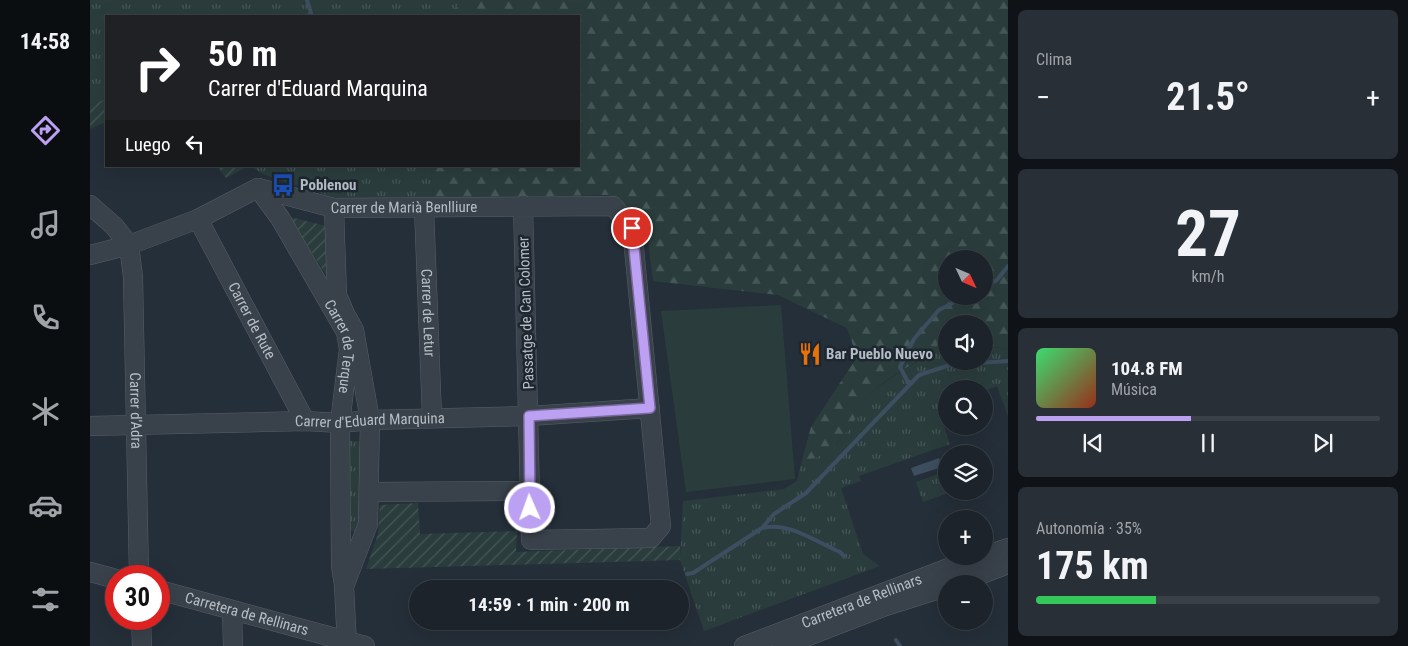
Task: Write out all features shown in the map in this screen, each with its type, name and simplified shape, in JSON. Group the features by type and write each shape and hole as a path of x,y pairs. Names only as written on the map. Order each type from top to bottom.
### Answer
{"street":[{"name":"Carrer de Marià Benlliure","path":"258,188 334,208 523,205 613,206 632,228 650,408"},
{"name":"Carrer de Terque","path":"258,188 280,218 346,332 348,349 340,423 341,566 353,644"},
{"path":"90,255 129,245 198,219 258,188"},
{"path":"90,205 114,226 129,245"},
{"name":"Passatge de Can Colomer","path":"523,205 531,540 651,538 660,526 650,408"},
{"name":"Carrer de Terque","path":"334,208 337,295 356,336 370,420 368,524 344,585"},
{"name":"Carrer de Letur","path":"424,208 432,417"},
{"name":"Carrer de Rute","path":"198,219 305,422"},
{"name":"Carrer d'Adra","path":"129,245 133,277 139,565"},
{"name":"Carrer d'Eduard Marquina","path":"90,426 340,423 432,417 529,416 650,408"},
{"path":"369,492 529,491"},
{"path":"342,528 352,538 364,534"},
{"name":"Carretera de Rellinars","path":"744,646 956,565 1008,548"},
{"path":"979,575 1008,564"},
{"path":"90,572 105,575"},
{"name":"Carretera de Rellinars","path":"782,646 886,606 938,590"},
{"name":"Carretera de Rellinars","path":"170,593 353,644"},
{"path":"232,611 233,646"},
{"path":"141,630 142,646"}],"green space":[{"path":"90,0 463,0 448,15 105,15 105,99 90,105"},
{"path":"463,0 1008,0 1008,350 993,346 993,315 938,315 938,351 907,367 871,393 843,436 829,451 820,456 802,460 811,427 857,357 847,328 778,295 653,281 645,217 609,195 433,198 430,167 580,167 580,15 448,15"},
{"path":"105,99 105,122 90,129 90,105"},
{"path":"218,167 247,167 226,178"},
{"path":"252,167 430,167 433,198 342,200 262,174"},
{"path":"290,217 330,227 331,283"},
{"path":"781,305 795,479 686,492 661,311"},
{"path":"993,346 1008,350 1008,416 997,386 993,388 993,380 938,380 938,435 947,435 950,444 938,445 938,448 859,476 861,481 841,488 863,554 880,566 704,631 689,587 689,580 687,580 680,560 683,501 784,489 797,481 802,460 820,456 836,444 849,428 869,395 916,362 938,351 938,370 993,370"},
{"path":"344,441 364,441 358,532 351,531 347,527"},
{"path":"938,474 938,497 923,502 916,482"},
{"path":"418,503 420,534 517,531 516,552 680,546 680,560 366,569 378,534 380,505"}],"water":[{"path":"938,458 938,468 914,476 911,468"}],"waterway":[{"path":"307,0 311,13 309,15"},
{"path":"993,282 1008,266"},
{"path":"909,384 900,367 914,339 939,310 949,305"},
{"path":"687,574 693,573 762,528 774,514 806,493 919,375 950,365 1008,361"},
{"path":"762,528 782,527 792,530 840,552 844,556"},
{"path":"896,640 900,646"}],"place":[{"name":"Poblenou","path":"283,185"},
{"name":"Bar Pueblo Nuevo","path":"810,354"}],"route":[{"path":"530,508 529,416 650,408 632,228"}]}
